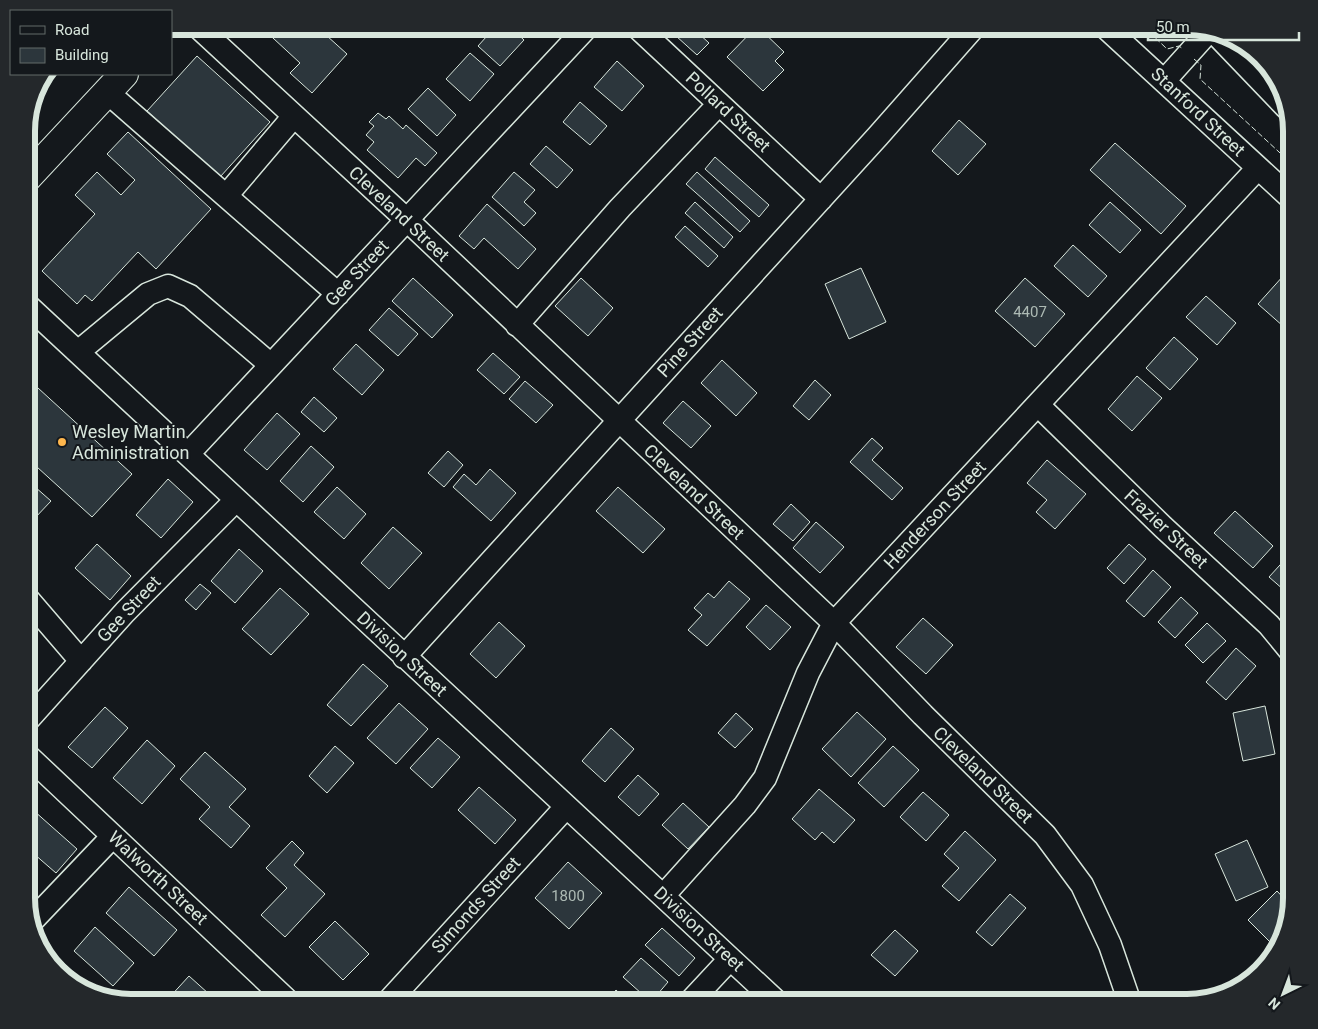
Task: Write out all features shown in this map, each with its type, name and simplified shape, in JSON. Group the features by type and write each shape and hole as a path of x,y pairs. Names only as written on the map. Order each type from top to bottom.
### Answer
{"main road":[{"path":"35,169 115,83"}],"street":[{"name":"Cleveland Street","path":"207,35 407,220 834,623 922,716 1044,835 1082,885 1110,945 1127,994"},
{"name":"Gee Street","path":"188,454 580,35"},
{"name":"Pollard Street","path":"646,35 821,199"},
{"name":"Pine Street","path":"404,657 821,199 967,35"},
{"name":"Stanford Street","path":"1114,35 1283,190"},
{"path":"1164,81 1203,37"},
{"path":"1223,42 1277,98"},
{"path":"115,83 226,196 338,294"},
{"path":"517,325 620,208 720,104"},
{"path":"226,196 294,116"},
{"name":"Henderson Street","path":"663,896 745,805 765,778 808,673 834,623 1258,168"},
{"path":"78,352 148,294 168,286 190,296 271,365"},
{"name":"Division Street","path":"35,312 768,994"},
{"name":"Frazier Street","path":"1038,405 1163,527 1270,625 1283,642"},
{"name":"Gee Street","path":"35,712 125,612 236,500"},
{"path":"35,607 81,661"},
{"name":"Walworth Street","path":"35,762 280,994"},
{"name":"Simonds Street","path":"395,994 566,807"},
{"path":"37,916 113,836"},
{"path":"698,994 730,959"}],"building":[{"path":"270,35 326,35 347,54 312,93 290,73 300,63"},
{"path":"488,35 519,35 524,40 500,66 478,46"},
{"path":"675,35 700,35 709,43 697,55"},
{"path":"748,35 766,35 784,52 775,61 784,70 763,91 727,57"},
{"path":"470,53 494,74 470,101 446,79"},
{"path":"197,56 270,122 220,177 147,111"},
{"path":"617,61 644,86 622,111 594,87"},
{"path":"428,88 456,115 437,136 408,109"},
{"path":"580,102 607,126 590,145 563,122"},
{"path":"378,113 386,119 389,116 403,129 406,125 437,153 425,166 416,158 398,178 367,150 374,142 366,135 374,126 369,122"},
{"path":"959,120 986,144 958,175 932,151"},
{"path":"128,132 211,209 156,269 138,252 92,301 85,295 77,304 42,271 95,214 75,195 97,172 121,195 135,180 107,154"},
{"path":"1115,143 1186,206 1161,234 1090,170"},
{"path":"546,146 573,170 557,188 530,164"},
{"path":"715,157 769,205 759,217 705,169"},
{"path":"514,172 535,190 524,202 536,213 524,226 492,197"},
{"path":"697,172 750,221 740,232 686,184"},
{"path":"695,202 733,237 724,248 685,213"},
{"path":"1110,202 1141,230 1120,253 1089,225"},
{"path":"487,204 536,249 518,269 484,238 474,249 459,236"},
{"path":"685,226 718,256 708,267 675,237"},
{"path":"1073,245 1107,276 1088,297 1054,266"},
{"path":"861,268 886,322 849,339 825,284"},
{"path":"1283,276 1283,326 1258,304"},
{"path":"413,278 453,315 432,338 392,301"},
{"path":"581,278 613,308 588,336 555,306"},
{"path":"1025,278 1065,314 1035,347 995,311"},
{"path":"1206,296 1236,323 1217,345 1186,317"},
{"path":"389,308 418,334 398,356 369,330"},
{"path":"1174,337 1198,359 1170,390 1146,368"},
{"path":"356,344 384,370 362,395 333,369"},
{"path":"493,353 520,377 504,394 477,370"},
{"path":"722,360 757,393 736,416 701,383"},
{"path":"1137,376 1162,398 1132,431 1108,409"},
{"path":"815,380 831,395 809,420 793,406"},
{"path":"525,381 553,405 536,423 509,399"},
{"name":"Wesley Martin Administration","path":"35,385 132,474 92,517 35,465"},
{"path":"314,397 337,418 324,432 301,412"},
{"path":"683,401 711,426 691,448 663,423"},
{"path":"277,413 300,434 267,470 244,450"},
{"path":"872,438 883,448 872,460 903,488 892,500 850,462"},
{"path":"311,446 334,467 303,502 280,481"},
{"path":"448,451 463,465 444,487 428,473"},
{"path":"1047,460 1086,494 1055,529 1036,512 1047,500 1027,483"},
{"path":"490,469 516,493 491,521 453,487 464,474 476,485"},
{"path":"168,479 193,502 161,538 136,515"},
{"path":"35,487 51,501 35,518"},
{"path":"337,487 366,514 344,539 314,512"},
{"path":"618,487 665,529 643,553 596,511"},
{"path":"791,504 810,522 793,541 773,524"},
{"path":"1235,511 1273,546 1253,568 1214,533"},
{"path":"816,522 844,547 820,573 793,548"},
{"path":"393,527 422,553 389,589 361,563"},
{"path":"97,544 131,576 110,600 75,568"},
{"path":"1129,544 1146,559 1124,584 1107,568"},
{"path":"239,549 263,571 235,603 211,581"},
{"path":"1283,562 1283,589 1269,577"},
{"path":"1153,570 1171,587 1144,617 1126,601"},
{"path":"729,581 750,599 707,646 688,630 702,615 694,608 708,593 714,598"},
{"path":"200,584 211,593 196,610 185,600"},
{"path":"280,588 309,614 271,655 242,629"},
{"path":"1181,597 1198,613 1175,638 1158,622"},
{"path":"766,605 791,627 770,650 746,627"},
{"path":"923,618 953,645 926,674 896,647"},
{"path":"499,622 525,646 496,678 470,654"},
{"path":"1207,623 1226,641 1203,663 1185,645"},
{"path":"1236,648 1256,666 1226,700 1206,682"},
{"path":"363,664 388,686 351,726 327,705"},
{"path":"399,703 428,729 396,764 367,738"},
{"path":"1265,706 1275,754 1243,761 1233,713"},
{"path":"105,707 128,728 92,768 68,747"},
{"path":"857,712 886,739 851,777 822,749"},
{"path":"736,713 753,729 735,748 718,733"},
{"path":"611,728 634,749 605,782 582,761"},
{"path":"438,738 460,757 432,788 410,768"},
{"path":"147,740 175,766 142,804 113,778"},
{"path":"335,746 354,763 327,793 309,776"},
{"path":"893,746 919,770 884,807 858,783"},
{"path":"205,752 246,789 229,807 250,826 231,848 199,819 210,807 180,779"},
{"path":"638,775 659,794 639,816 618,797"},
{"path":"479,787 516,820 495,844 458,810"},
{"path":"819,789 855,820 834,843 822,832 815,840 792,819"},
{"path":"923,792 949,815 926,841 900,817"},
{"path":"683,803 709,827 688,849 662,825"},
{"path":"35,812 77,849 56,873 35,855"},
{"path":"965,831 996,860 959,901 942,886 959,868 944,854"},
{"path":"1247,840 1268,887 1236,901 1215,854"},
{"path":"292,841 304,853 294,865 325,894 285,937 261,915 287,888 266,868"},
{"path":"568,862 602,893 569,929 535,898"},
{"path":"129,887 177,930 154,956 106,913"},
{"path":"1277,891 1283,897 1278,929 1271,943 1248,920"},
{"path":"1010,894 1026,908 992,946 976,932"},
{"path":"335,921 369,954 343,980 309,947"},
{"path":"95,927 134,963 113,986 74,951"},
{"path":"662,928 695,958 679,976 645,945"},
{"path":"895,930 918,951 895,976 871,955"},
{"path":"641,958 668,982 658,994 642,994 623,977"},
{"path":"60,960 84,981 68,970"},
{"path":"189,976 209,994 173,994"}],"fence":[{"path":"1152,35 1167,49 1179,46 1183,49"},
{"path":"1194,59 1201,65 1200,79 1283,156"}],"place":[{"name":"Wesley Martin Administration","path":"62,442"}]}
